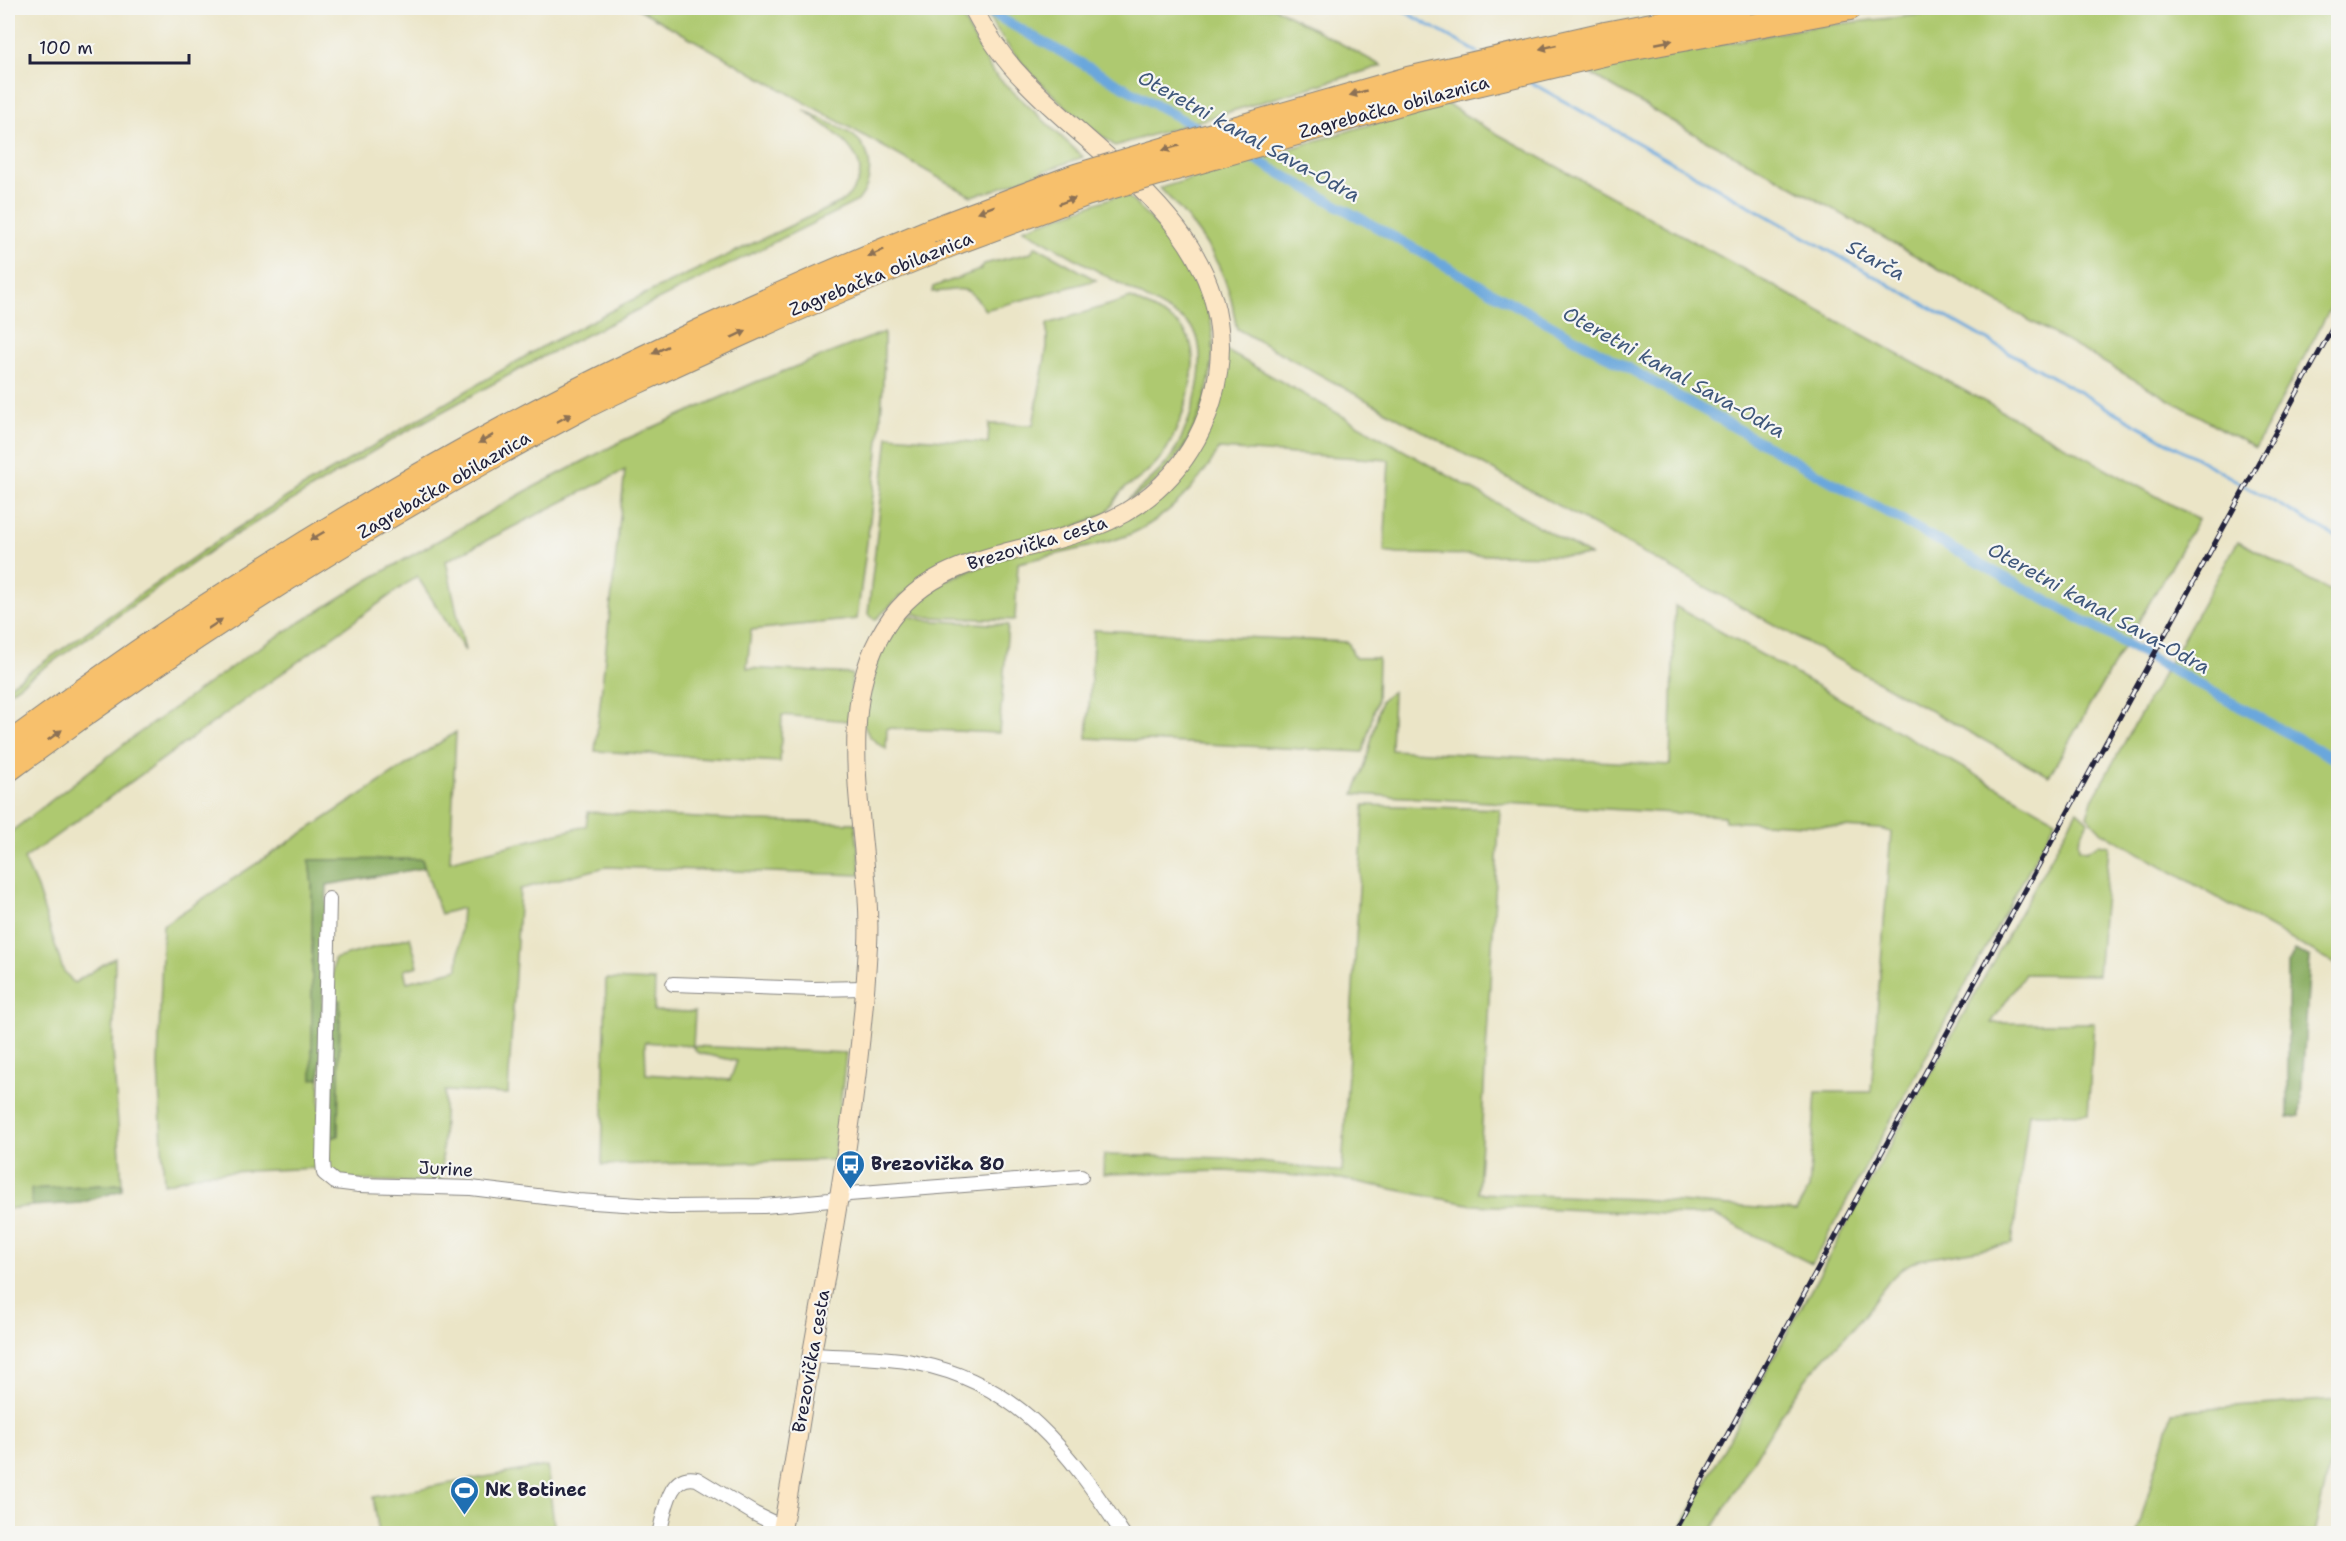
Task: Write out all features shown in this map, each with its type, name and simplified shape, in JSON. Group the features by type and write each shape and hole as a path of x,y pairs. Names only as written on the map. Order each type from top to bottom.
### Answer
{"highway":[{"name":"Zagrebačka obilaznica","path":"8,770 102,701 221,620 315,559 449,481 582,408 842,288 1086,194 1606,44 1740,8"},
{"name":"Zagrebačka obilaznica","path":"8,745 210,603 305,543 438,465 575,392 681,340 756,305 930,231 1076,176 1408,79 1606,44 1850,8"}],"main road":[{"name":"Brezovička cesta","path":"781,1530 840,1196 864,988 868,912 858,771 858,711 864,674 883,630 917,592 948,572 993,555 1089,530 1121,515 1149,497 1178,468 1198,437 1209,409 1219,369 1220,338 1215,301 1208,280 1192,248 1162,209 1024,81 998,50 973,8"}],"street":[{"name":"Jurine","path":"329,899 323,1162 324,1173 335,1182 359,1185 471,1188 578,1201 670,1207 764,1206 830,1200 840,1196"},
{"path":"674,984 814,989 864,988"},
{"path":"840,1196 1081,1176"},
{"path":"811,1355 914,1362 947,1370 978,1384 1017,1407 1047,1431 1073,1461 1123,1533"},
{"name":"Brezovička cesta","path":"659,1533 671,1492 680,1479 688,1477 697,1479 781,1530"}],"green space":[{"path":"637,8 957,8 993,73 1083,157 991,191 971,196"},
{"path":"983,8 1276,8 1382,66 1115,146 1041,83 1009,48"},
{"path":"1979,8 2338,8 2338,294 2255,448 1584,70 1811,27"},
{"path":"1444,102 1483,126 2198,519 2049,776 1237,329 1224,277 1210,249 1160,188"},
{"path":"804,110 855,137 866,152 869,160 869,177 867,186 858,201 542,357 398,436 222,543 8,693 8,687 220,539 303,487 538,349 628,302 841,202 854,188 860,175 858,162 852,150 842,139"},
{"path":"1125,193 1187,254 1205,297 1213,342 1208,387 1191,433 1179,454 1164,473 1147,488 1128,500 1164,466 1176,449 1190,418 1200,364 1196,334 1192,327 1181,318 1023,229"},
{"path":"1036,246 1096,280 985,310 968,291 958,289 932,292 933,287 980,270 984,264 1030,253"},
{"path":"1131,298 1174,321 1185,332 1191,344 1192,376 1188,394 1177,429 1163,455 1143,475 1123,490 1105,514 901,596 875,620 868,614 888,436 988,443 989,424 1033,425 1047,347 1047,324"},
{"path":"884,332 879,440 857,619 751,630 747,668 852,674 849,721 782,715 780,762 595,751 625,470 446,561 465,651 417,576 24,859 37,888 63,970 74,983 115,957 113,1050 122,1184 32,1189 32,1206 8,1209 8,834 132,738 254,651 370,579 528,490 624,440 756,382"},
{"path":"1227,351 1591,556 1384,552 1389,460 1219,449 1189,491 1163,515 1148,525 1105,543 1018,563 1015,620 925,617 907,611 945,581 1165,492"},
{"path":"2238,541 2338,595 2338,966 2102,832 2087,816 2092,800"},
{"path":"1675,606 2056,820 1812,1264 1712,1214 1687,1215 1473,1205 1342,1179 1258,1173 1224,1171 1103,1174 1104,1155 1228,1158 1342,1172 1364,805 1500,809 1478,1193 1638,1199 1796,1211 1809,1189 1816,1092 1871,1092 1891,832 1880,829 1725,821 1724,816 1354,794 1366,762 1381,701 1393,691 1391,750 1670,765"},
{"path":"904,614 924,620 1008,625 999,733 887,728 886,749 870,737 863,719 879,653"},
{"path":"1094,630 1348,642 1355,658 1378,658 1377,700 1363,752 1087,738"},
{"path":"456,732 450,861 586,826 588,812 753,821 855,823 861,875 606,867 520,889 508,1094 445,1091 441,1183 342,1180 329,1171 327,1138 338,1136 340,1001 331,1003 334,959 410,937 418,966 404,970 407,982 458,969 462,908 441,914 422,860 309,860 320,1078 319,1168 205,1173 164,1184 158,1066 163,925"},
{"path":"2077,811 2088,821 2078,842 2079,849 2086,851 2099,844 2109,846 2098,975 2025,974 1991,1023 2094,1023 2088,1114 2029,1113 2012,1244 1918,1260 1900,1270 1862,1318 1806,1379 1768,1435 1710,1533 1678,1533 1872,1178"},
{"path":"422,859 424,868 327,885 320,1078 312,1079 312,885 309,860"},
{"path":"2295,950 2310,958 2300,1116 2288,1118 2288,964"},
{"path":"606,979 655,981 654,1011 695,1012 693,1046 846,1053 834,1160 602,1165","holes":["645,1042 692,1046 698,1053 737,1061 730,1080 646,1074"]},
{"path":"340,1000 338,1136 327,1138 331,1003"},
{"path":"122,1184 122,1190 81,1203 32,1206 31,1189"},
{"path":"2338,1399 2338,1429 2314,1533 2137,1533 2172,1412"},
{"name":"NK Botinec","path":"547,1466 555,1533 379,1533 373,1497"}],"waterway":[{"name":"Starča","path":"1398,8 1477,52"},
{"name":"Oteretni kanal Sava-Odra","path":"993,14 1208,134"},
{"name":"Starča","path":"1530,82 2338,538"},
{"name":"Oteretni kanal Sava-Odra","path":"1240,151 1841,487 2338,761"}],"railway":[{"path":"1673,1534 2338,318"}],"place":[{"name":"Brezovička 80","path":"850,1190"},
{"name":"NK Botinec","path":"464,1516"}]}
